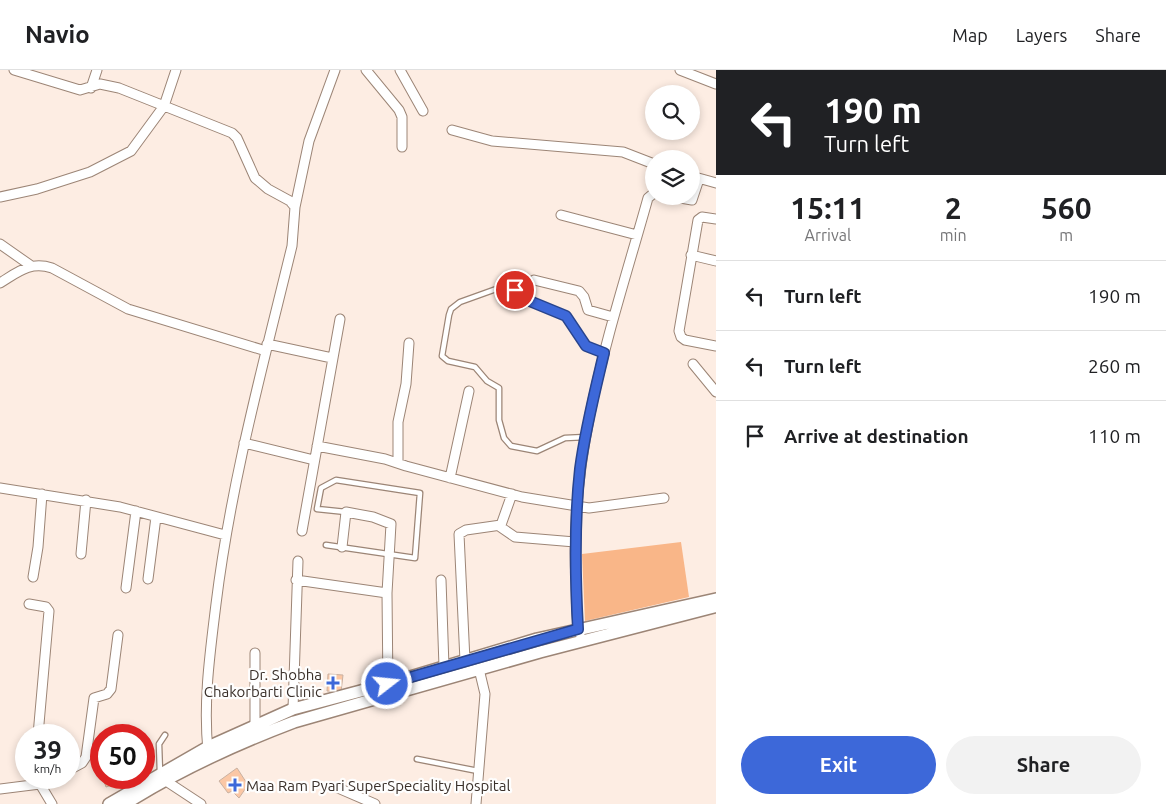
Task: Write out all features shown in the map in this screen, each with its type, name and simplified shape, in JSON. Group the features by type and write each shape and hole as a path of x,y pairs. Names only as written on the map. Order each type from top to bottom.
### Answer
{"main road":[{"path":"209,753 444,667 578,629 716,599"},
{"path":"109,804 209,753 254,726 292,709 479,669 716,606"},
{"path":"125,804 163,777"}],"street":[{"path":"14,70 34,73 80,90 100,84 107,84 232,133 237,138 255,178 260,184 290,201 295,207"},
{"path":"91,88 97,70"},
{"path":"0,197 37,189 90,172 131,151 164,106 176,70"},
{"path":"209,753 206,682 225,535 244,443 292,246 295,207 309,140 335,70"},
{"path":"366,70 402,116 402,147"},
{"path":"400,70 423,111"},
{"path":"680,70 716,84"},
{"path":"452,130 492,141 623,152 645,161"},
{"path":"700,179 716,183"},
{"path":"583,641 578,629 576,542 577,506 586,437 613,317 646,205"},
{"path":"561,216 637,235"},
{"path":"716,219 702,217 698,220 679,331 681,338 685,340 716,346"},
{"path":"0,244 30,265"},
{"path":"691,255 716,261"},
{"path":"0,283 30,265 41,264 140,313 267,347 332,358"},
{"path":"534,280 579,291 584,297 588,310 613,317"},
{"path":"302,531 340,319"},
{"path":"398,463 398,422 406,384 409,344"},
{"path":"693,364 716,392"},
{"path":"450,478 469,391"},
{"path":"244,443 314,460"},
{"path":"318,446 398,463 512,494 577,506 600,508 664,498"},
{"path":"0,488 86,500 136,511 225,535"},
{"path":"33,577 42,494"},
{"path":"499,526 512,494"},
{"path":"81,554 86,500"},
{"path":"126,588 136,511"},
{"path":"342,547 346,512 390,522 392,526 386,593 388,689"},
{"path":"148,579 156,517"},
{"path":"465,661 459,534 466,530 499,526 515,537 576,542"},
{"path":"292,709 298,561"},
{"path":"296,580 386,593"},
{"path":"441,580 441,632 444,667"},
{"path":"29,604 46,607 49,611 39,724"},
{"path":"80,764 86,757 94,698 107,694 112,689 118,636"},
{"path":"254,726 255,652"},
{"path":"476,804 485,694 479,669"},
{"path":"163,777 201,804"},
{"path":"0,789 15,786"},
{"path":"338,788 375,804"},
{"path":"40,789 52,804"}],"lane":[{"path":"586,437 565,438 537,451 516,448 507,442 499,420 499,388 487,381 476,368 448,361 442,356 449,315 451,309 460,302 499,288 510,287 532,302 566,316 586,346 604,353"},
{"path":"326,545 415,558 420,493 336,480 321,488 317,509 346,512"},
{"path":"163,777 159,744 165,734"},
{"path":"417,759 478,771"}],"shaded area":[{"path":"681,542 689,597 585,621 582,554"}],"building":[{"path":"328,674 343,675 341,692 327,691"},
{"path":"237,768 248,785 239,798 232,791 228,793 219,781"}],"place":[{"name":"Dr. Shobha Chakorbarti Clinic","path":"333,683"},
{"name":"Maa Ram Pyari SuperSpeciality Hospital","path":"235,785"}],"route":[{"path":"387,684 537,639 578,629 575,568 580,468 592,403 604,353 589,349 570,319 566,316 527,300 515,290"}]}
